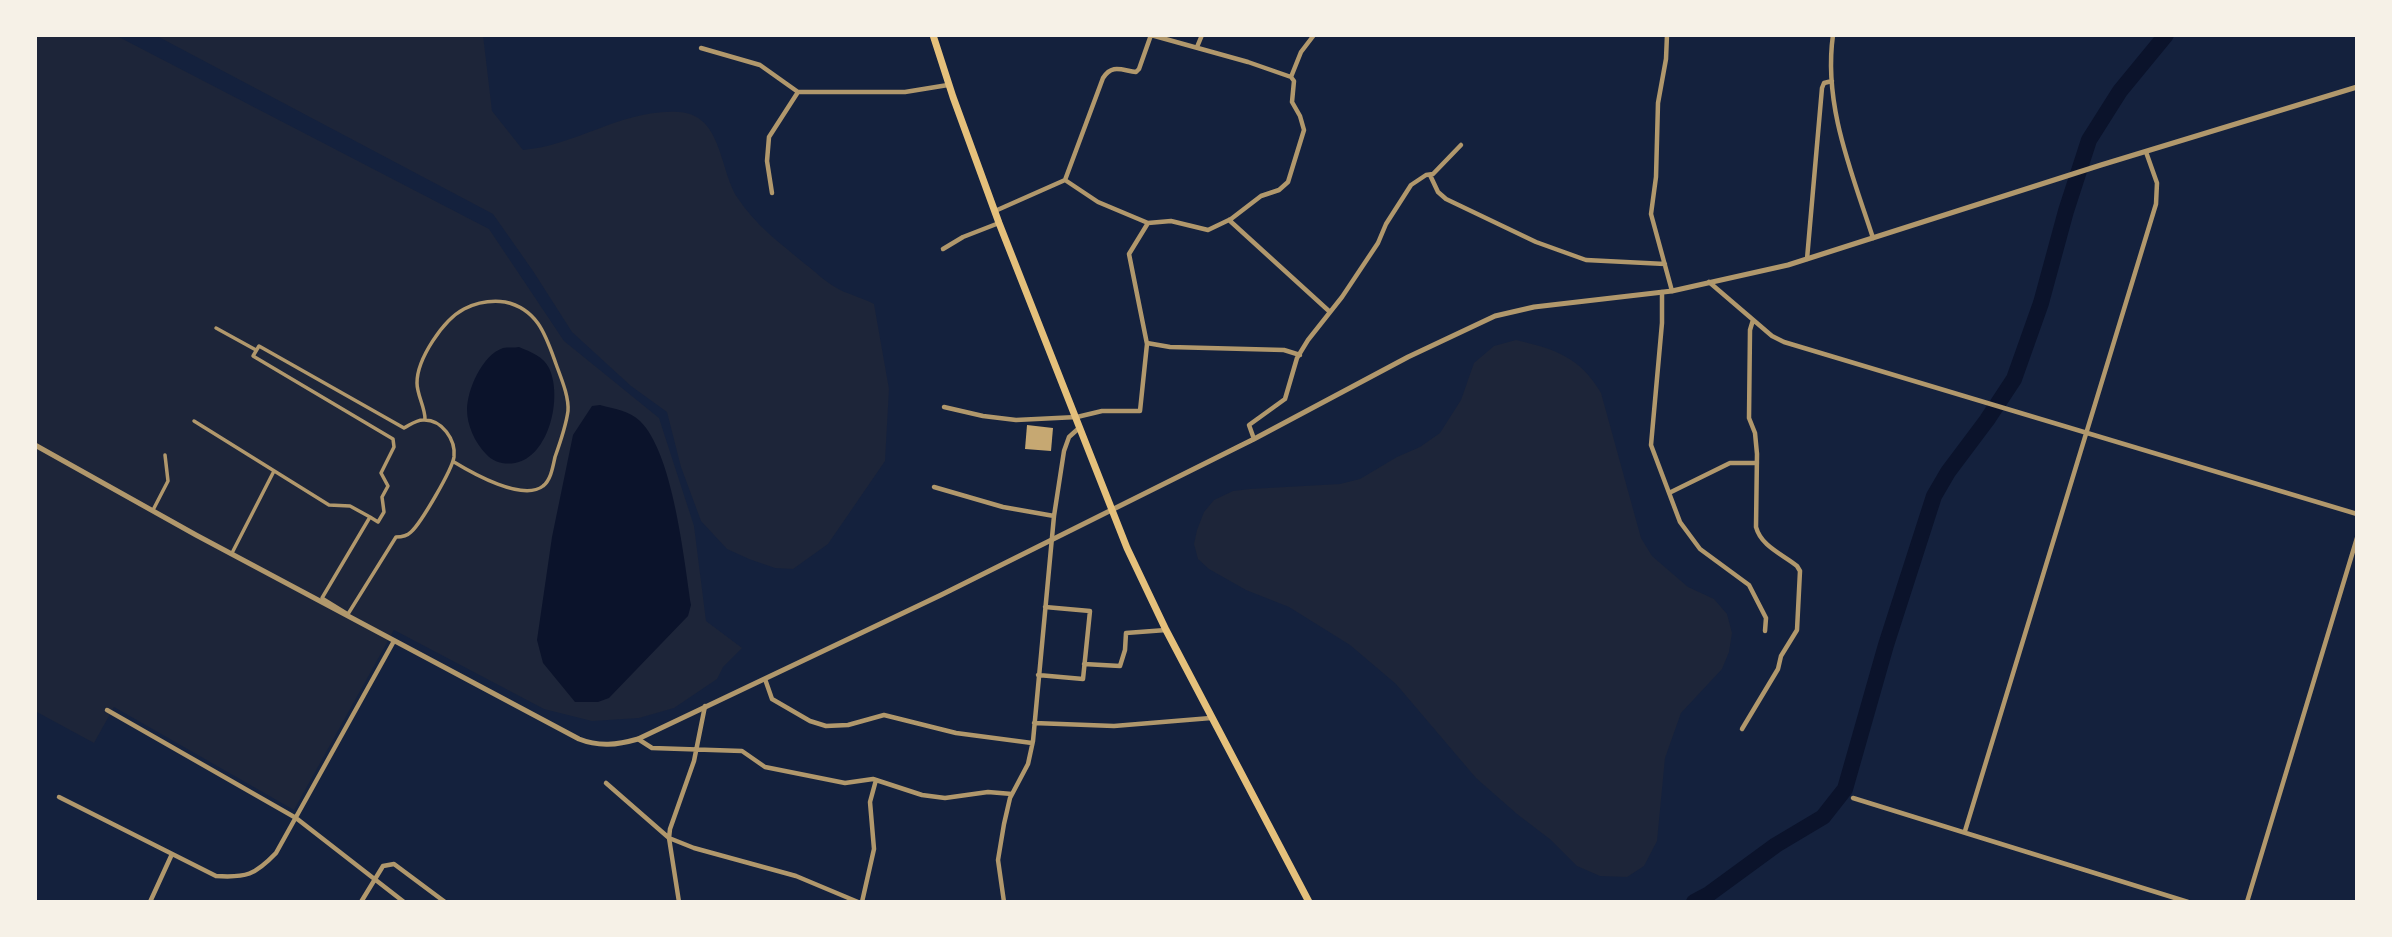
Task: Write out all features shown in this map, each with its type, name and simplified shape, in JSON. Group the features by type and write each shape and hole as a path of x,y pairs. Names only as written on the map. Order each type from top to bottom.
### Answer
{"main road":[{"path":"933,35 999,223 1077,417 1111,511 1166,631 1309,902"}],"street":[{"path":"995,211 1065,180 1103,78 1108,70 1114,68 1136,72 1151,35 1291,76 1294,81 1292,102 1304,130 1288,182 1279,190 1261,196 1229,220 1204,231 1196,226 1171,221 1148,223 1098,202 1065,180"},
{"path":"1197,47 1202,35"},
{"path":"1291,76 1301,52 1314,35"},
{"path":"1667,35 1666,59 1658,103 1656,177 1651,214 1672,291"},
{"path":"1833,35 1834,108 1842,142 1873,238"},
{"path":"701,48 760,65 798,92 905,92 949,85"},
{"path":"1807,258 1822,88 1824,83 1832,81"},
{"path":"35,445 579,739 594,745 617,744 638,739 1051,541 1254,439 1408,357 1495,316 1534,307 1672,291 1807,258 2357,87"},
{"path":"772,193 767,161 769,136 798,92"},
{"path":"1254,439 1249,425 1285,399 1308,340 1374,249 1386,224 1411,185 1433,174 1461,145"},
{"path":"1965,831 2158,196 2157,183 2146,152"},
{"path":"1430,174 1438,192 1446,199 1536,242 1586,260 1665,264"},
{"path":"1229,220 1330,312"},
{"path":"943,248 999,223"},
{"path":"944,407 1016,420 1077,417 1102,411 1140,411 1147,342 1129,254 1148,223"},
{"path":"1709,282 1772,336 1784,342 2357,514"},
{"path":"1662,292 1662,323 1651,444 1680,522 1700,549 1749,585 1766,618 1765,631"},
{"path":"425,419 417,386 422,365 429,347 456,314 483,301 516,304 531,314 544,333 567,398 568,410 550,476 544,486 535,490 520,490 502,486 453,462"},
{"path":"1742,729 1778,669 1781,656 1793,640 1799,615 1800,571 1759,537 1755,518 1755,433 1748,418 1750,330 1753,320"},
{"path":"216,328 256,350"},
{"path":"1147,342 1202,348 1284,350 1300,355"},
{"path":"194,421 329,505 351,506 370,517 378,522 384,512 382,497 388,486 381,473 394,447 393,439 253,356 256,350 259,346 404,428 415,421 425,419 440,425 449,435 454,449 453,462 425,514 411,533 396,537 348,614 322,598 370,517"},
{"path":"1004,902 998,860 1012,794 1028,764 1032,743 1054,516 1064,451 1069,437 1079,428"},
{"path":"153,510 168,481 165,455"},
{"path":"1669,493 1730,463 1757,463"},
{"path":"232,553 274,471"},
{"path":"934,487 1003,507 1054,516"},
{"path":"2247,902 2357,538"},
{"path":"1038,675 1083,678 1090,611 1045,607"},
{"path":"1084,664 1120,666 1126,633 1166,631"},
{"path":"59,797 216,876 242,876 260,870 276,853 394,641"},
{"path":"765,679 772,699 810,722 826,726 848,725 884,715 956,733 1032,743"},
{"path":"679,902 669,838 696,751 705,706"},
{"path":"107,710 296,818 404,902"},
{"path":"1034,723 1114,726 1211,718"},
{"path":"638,739 652,748 742,751 765,767 845,783 876,780 903,791 945,798 988,792 1012,794"},
{"path":"606,783 669,838 757,867 796,876 860,902 874,849 870,802 876,780"},
{"path":"1853,798 2188,902"},
{"path":"150,902 172,854"},
{"path":"361,902 383,866 394,864 445,902"}],"shaded area":[{"path":"35,35 115,35 489,229 564,341 659,418 694,526 706,621 742,648 723,667 717,679 674,708 639,718 592,721 544,709 394,630 294,810 114,707 94,743 35,711"},
{"path":"155,35 483,35 492,111 523,150 562,142 638,116 678,112 692,115 703,122 711,132 737,197 760,225 831,285 874,304 889,389 885,461 828,544 793,569 775,568 727,549 701,521 681,467 667,412 631,386 572,332 493,214"},
{"path":"1516,340 1565,356 1593,381 1601,393 1641,538 1652,556 1688,587 1714,599 1727,614 1732,633 1729,652 1722,669 1681,713 1665,758 1657,841 1644,866 1627,877 1600,876 1577,866 1551,840 1476,778 1396,684 1350,645 1289,607 1246,590 1209,569 1198,559 1194,544 1204,512 1214,500 1233,491 1340,484 1360,479 1420,447 1440,433 1461,400 1474,363 1494,346"},
{"path":"519,347 547,364 553,380 553,409 550,424 537,450 515,463 503,463 489,457 475,439 468,422 468,402 482,365 503,348"},
{"path":"600,405 626,412 640,421 661,457 675,508 691,605 688,616 609,698 598,702 575,702 543,663 537,640 552,537 573,435 592,406"}],"building":[{"path":"1027,425 1053,428 1051,451 1025,449"}],"waterway":[{"path":"1694,902 1776,845 1823,817 1845,789 1886,645 1934,496 2014,379 2041,303 2089,140 2120,91 2166,35"}]}
